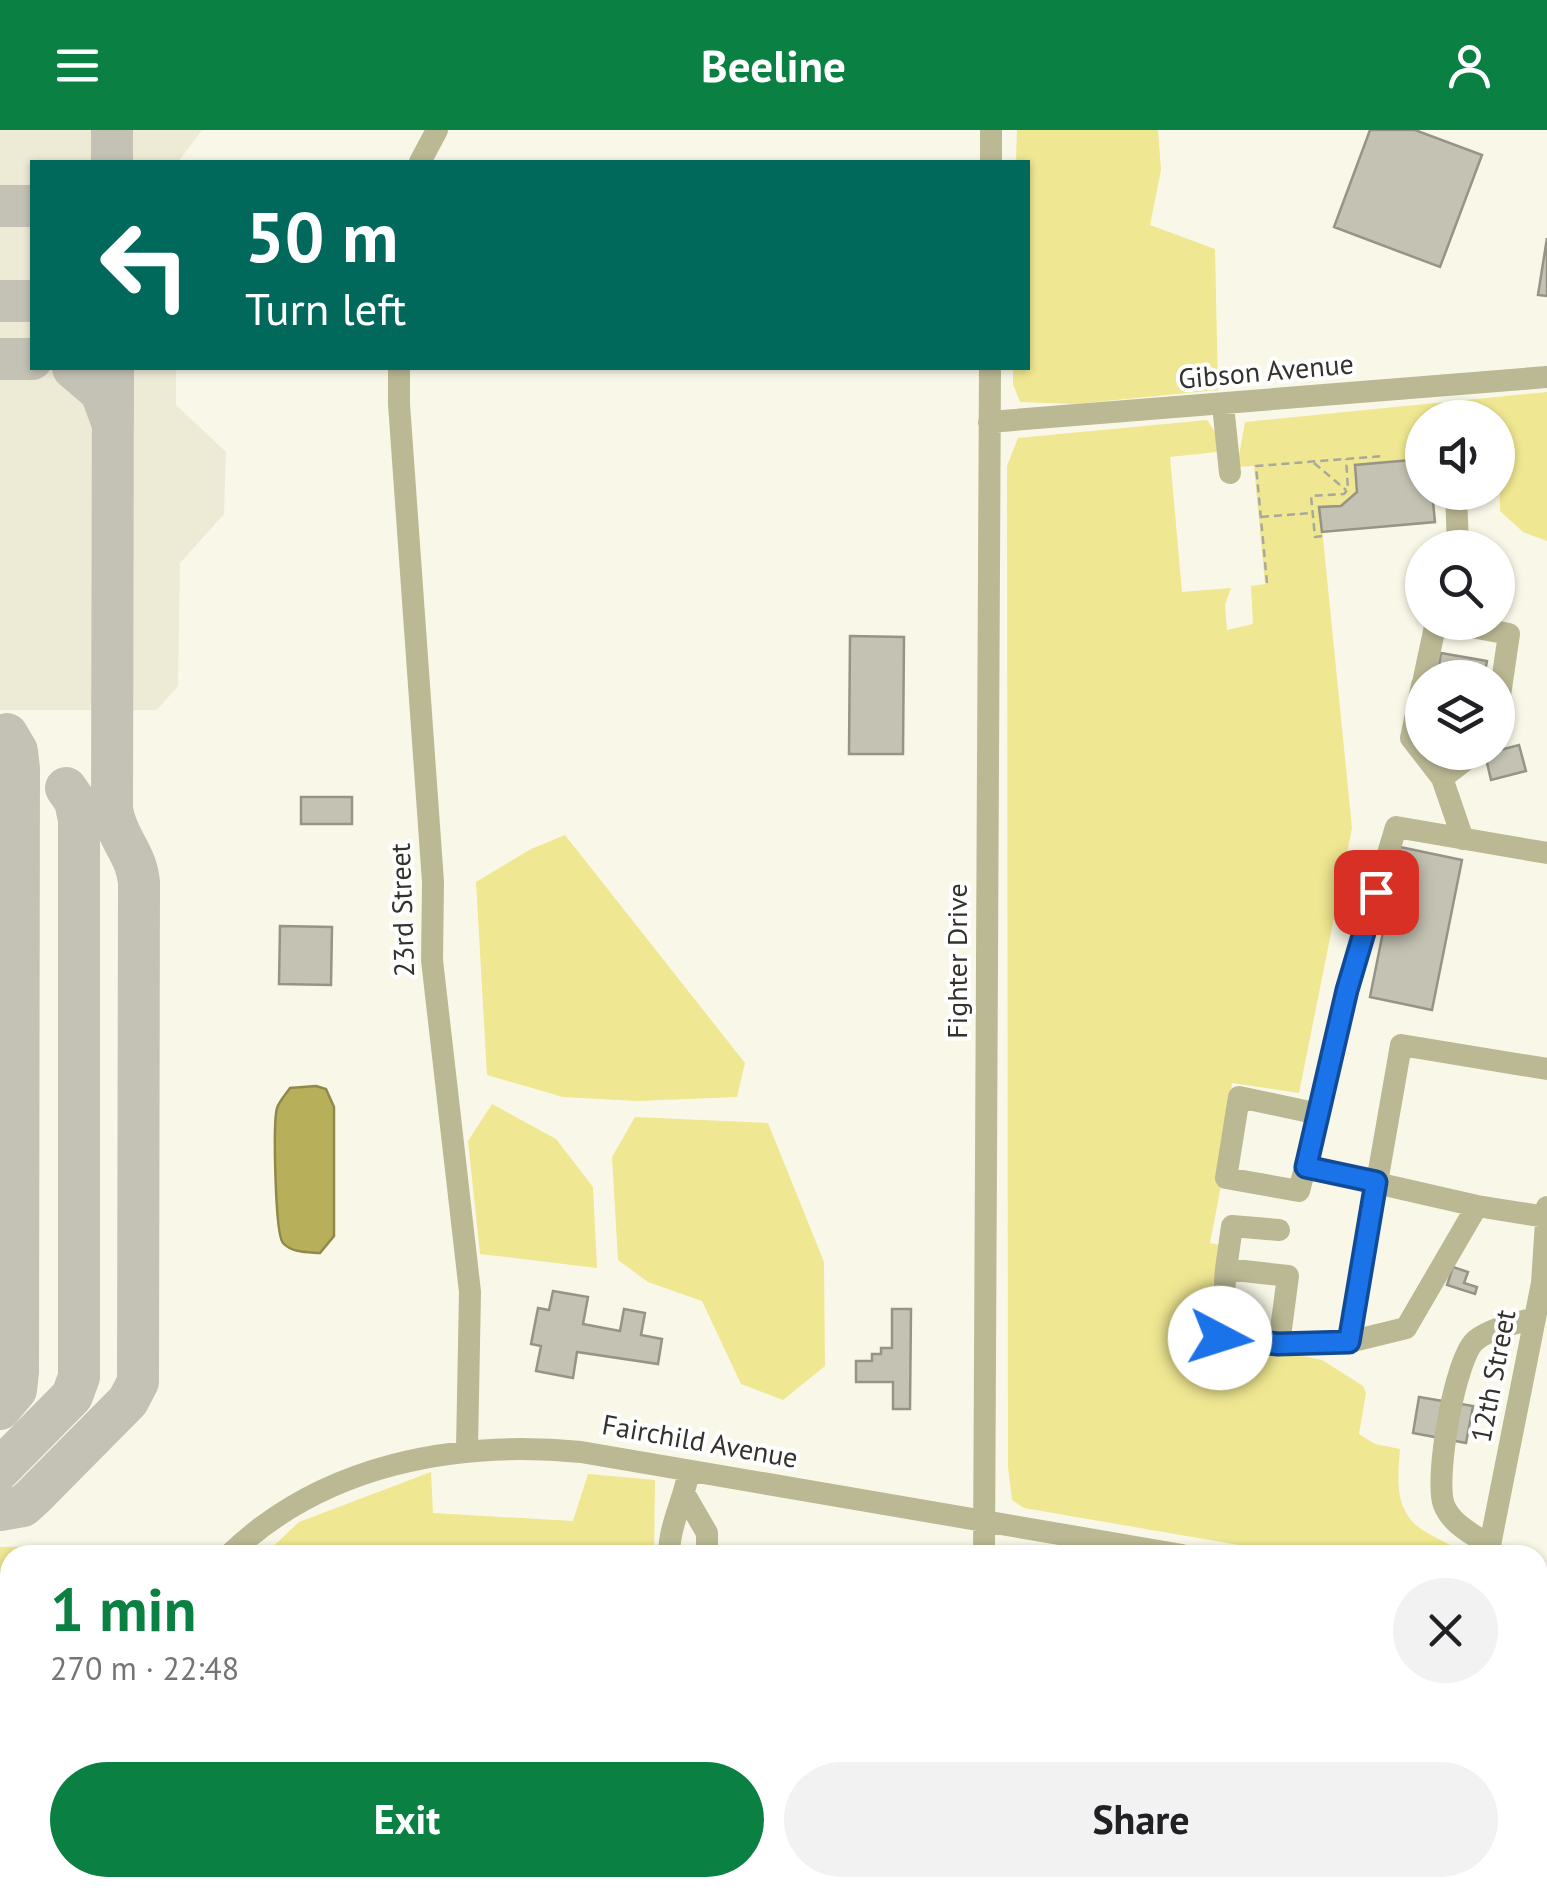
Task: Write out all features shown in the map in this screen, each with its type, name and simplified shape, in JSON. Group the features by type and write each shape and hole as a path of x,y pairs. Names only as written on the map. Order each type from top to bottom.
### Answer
{"street":[{"path":"421,160 437,130"},
{"path":"991,130 991,160"},
{"name":"23rd Street","path":"399,370 433,882 432,960 470,1292 467,1449"},
{"name":"Fighter Drive","path":"984,1545 990,370"},
{"name":"Gibson Avenue","path":"989,422 1547,378"},
{"path":"1223,404 1230,473"},
{"path":"1436,770 1463,839"},
{"path":"1442,778 1452,770"},
{"path":"1319,1114 1239,1097 1226,1178 1299,1191 1319,1114 1347,990 1396,827 1547,853"},
{"path":"1349,1342 1401,1045 1547,1069"},
{"path":"1306,1167 1477,1206 1546,1216"},
{"path":"1278,1230 1232,1226 1220,1338 1278,1344 1349,1342 1406,1328 1477,1206"},
{"name":"12th Street","path":"1490,1545 1542,1284 1547,1207"},
{"path":"1226,1269 1288,1276 1278,1344"},
{"path":"1483,1545 1452,1520 1442,1502 1440,1476 1461,1366 1473,1342 1496,1328 1535,1318"},
{"name":"Fairchild Avenue","path":"241,1545 270,1522 339,1484 383,1467 467,1449 511,1447 582,1452 984,1520 1059,1544"},
{"path":"669,1545 690,1471"},
{"path":"685,1495 707,1533 707,1545"}],"path":[{"path":"1267,582 1256,466 1384,456"},
{"path":"1346,459 1347,491"},
{"path":"1313,462 1347,491"},
{"path":"1322,536 1315,537 1311,496 1347,491"},
{"path":"1260,517 1312,513"}],"shaded area":[{"path":"0,130 202,130 180,160 30,160 30,370 176,370 176,405 226,452 224,514 180,563 178,686 157,710 0,710"},
{"path":"1017,130 1158,130 1161,170 1150,225 1215,249 1218,390 1075,404 1020,402 1013,370 1030,370 1030,160 1016,160"},
{"path":"1547,392 1547,541 1523,532 1500,511 1515,510 1515,400 1466,400"},
{"path":"1405,406 1405,461 1355,465 1357,492 1341,506 1320,508 1352,828 1299,1093 1232,1083 1221,1186 1210,1243 1224,1246 1206,1308 1208,1337 1322,1360 1363,1386 1366,1393 1359,1434 1375,1444 1400,1449 1399,1490 1404,1508 1416,1525 1450,1545 1239,1545 1024,1508 1012,1500 1008,1467 1007,466 1018,438 1207,420 1216,433 1217,452 1170,457 1182,592 1231,588 1225,605 1227,630 1253,624 1251,586 1265,584 1254,466 1237,467 1245,422"},
{"path":"565,835 745,1063 737,1097 637,1101 563,1097 487,1075 476,882 531,849"},
{"path":"290,1088 326,1089 334,1107 334,1236 320,1253 295,1250 283,1243 276,1178 278,1106"},
{"path":"492,1104 556,1139 593,1187 597,1268 480,1254 468,1141"},
{"path":"635,1117 768,1123 824,1262 825,1366 783,1400 741,1384 702,1301 648,1282 618,1260 612,1157"},
{"path":"431,1472 433,1513 573,1521 588,1474 655,1480 654,1545 275,1545 299,1522"}],"building":[{"path":"1370,130 1415,130 1482,155 1440,267 1334,227"},
{"path":"1547,238 1547,296 1538,295"},
{"path":"1405,461 1405,510 1434,510 1435,522 1322,532 1319,507 1341,506 1357,492 1355,465"},
{"path":"850,636 904,637 903,754 849,754"},
{"path":"1441,653 1481,660 1440,660"},
{"path":"1519,745 1526,771 1491,780 1489,770 1515,770 1515,746"},
{"path":"301,797 352,797 352,824 301,824"},
{"path":"1400,847 1462,860 1432,1010 1370,997"},
{"path":"280,926 332,927 331,985 279,984"},
{"path":"1453,1267 1468,1272 1464,1283 1477,1287 1475,1294 1447,1285"},
{"path":"553,1291 588,1297 583,1324 620,1331 624,1309 645,1313 641,1335 662,1339 658,1364 577,1352 573,1378 536,1371 541,1346 531,1344 538,1308 549,1310"},
{"path":"892,1309 911,1309 910,1409 893,1409 893,1382 856,1382 856,1361 872,1361 872,1354 881,1354 881,1348 892,1348"},
{"path":"1419,1397 1473,1406 1466,1443 1413,1433"}],"taxiway":[{"path":"112,130 112,160"},
{"path":"0,206 30,206"},
{"path":"0,301 30,301"},
{"path":"0,359 30,359"},
{"path":"75,370 101,392 112,422"},
{"path":"0,1510 23,1506 33,1497 128,1401 138,1382 139,883 112,809 113,370"},
{"path":"0,1409 16,1390 18,1372 19,769 17,751 7,734"},
{"path":"0,1469 72,1396 79,1377 79,820 75,801 66,788"}],"route":[{"path":"1220,1338 1278,1344 1349,1342 1376,1182 1306,1167 1347,990 1376,892"}]}
